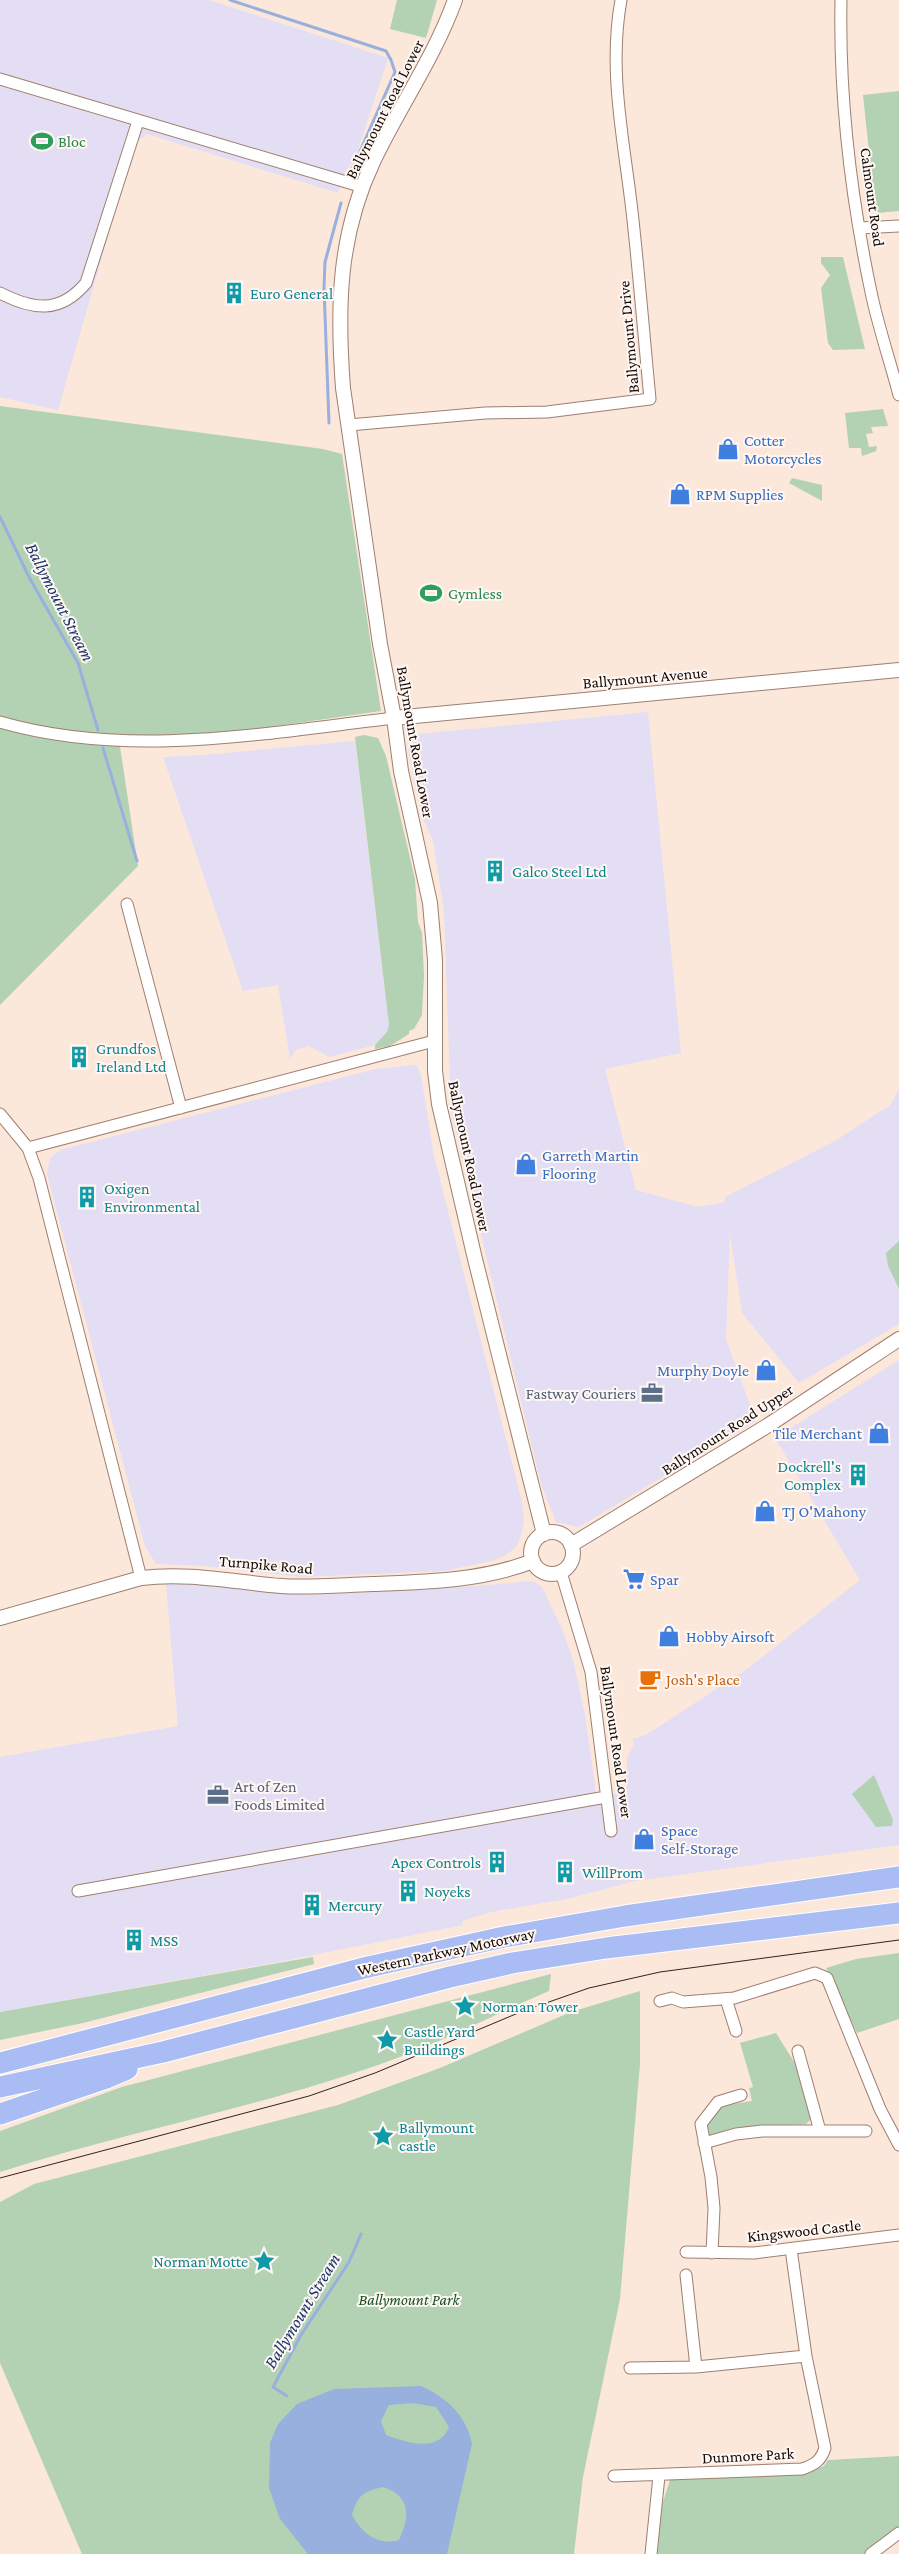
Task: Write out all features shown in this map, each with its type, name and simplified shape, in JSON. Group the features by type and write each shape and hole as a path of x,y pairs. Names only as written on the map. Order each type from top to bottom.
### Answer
{"highway":[{"name":"Western Parkway Motorway","path":"0,2063 87,2042 368,1967 504,1937 625,1916 899,1877"},
{"name":"Western Parkway Motorway","path":"0,2087 163,2052 512,1963 606,1948 899,1913"},
{"path":"0,2055 87,2042"},
{"path":"0,2114 106,2078 163,2052"}],"street":[{"name":"Ballymount Road Lower","path":"455,0 444,30 373,161 363,187 345,251 339,304 343,388 380,644 394,718 400,771 430,903 435,960 434,1041 438,1104 544,1534"},
{"name":"Ballymount Drive","path":"348,425 485,413 546,412 650,399 632,210 616,91 615,53 621,0"},
{"name":"Calmount Road","path":"841,0 844,93 860,228 871,293 899,395"},
{"path":"0,79 363,187"},
{"path":"0,293 24,304 49,306 78,293 86,283 138,120"},
{"path":"860,228 899,226"},
{"name":"Ballymount Avenue","path":"394,718 899,670"},
{"path":"0,722 53,734 89,739 138,740 216,739 394,718"},
{"path":"127,904 181,1108"},
{"path":"28,1148 434,1041"},
{"path":"0,1114 28,1148 39,1178 141,1578"},
{"name":"Ballymount Road Upper","path":"571,1545 767,1426 899,1339"},
{"path":"544,1534 561,1534 571,1545 572,1560 562,1572 548,1574 542,1571 533,1561 532,1548 534,1542 544,1534"},
{"name":"Turnpike Road","path":"0,1618 141,1578 194,1576 282,1586 328,1586 466,1578 502,1572 533,1561"},
{"name":"Ballymount Road Lower","path":"562,1572 591,1672 611,1831"},
{"path":"78,1891 606,1797"},
{"path":"660,2001 672,1998 683,2002 726,1999 783,1985 815,1973 823,1974 827,1978 850,2030 880,2109 898,2139"},
{"path":"726,1999 736,2031"},
{"path":"798,2051 820,2131"},
{"path":"712,2253 712,2192 701,2124 718,2102 741,2095"},
{"path":"704,2143 736,2134 754,2132 866,2131"},
{"name":"Kingswood Castle","path":"686,2252 712,2253 791,2249 899,2238"},
{"name":"Dunmore Park","path":"614,2476 659,2476 802,2469 813,2465 822,2456 825,2448 806,2356 791,2249"},
{"path":"686,2274 696,2367"},
{"path":"630,2368 696,2367 806,2356"},
{"path":"651,2554 659,2476"},
{"path":"871,2554 899,2533"}],"shaded area":[{"path":"0,0 209,0 388,58 355,159 345,172 338,193 147,134 135,143 58,410 0,397"},
{"path":"648,712 681,1053 605,1069 636,1190 698,1207 725,1202 725,1197 835,1141 890,1105 899,1089 899,1324 799,1383 742,1313 730,1234 726,1339 756,1421 579,1527 556,1522 541,1484 451,1110 444,910 433,841 421,813 408,750 412,737 418,734"},
{"path":"355,741 389,1025 387,1032 375,1045 329,1057 309,1046 296,1050 290,1059 278,985 243,991 163,757"},
{"path":"417,1066 421,1075 434,1156 522,1502 524,1520 516,1547 506,1555 492,1561 444,1571 303,1577 204,1566 156,1564 145,1546 47,1174 50,1158 60,1150 376,1069"},
{"path":"899,1360 899,1845 635,1881 567,1899 491,1912 462,1921 463,1925 273,1963 0,2012 0,1757 178,1726 166,1584 220,1584 313,1595 436,1589 533,1581 542,1587 563,1631 574,1663 585,1715 596,1792 627,1795 627,1759 634,1743 632,1739 646,1735 747,1669 860,1580 775,1438"}],"green space":[{"path":"397,0 437,0 426,38 390,29"},
{"path":"899,91 899,211 878,213 875,208 863,95"},
{"path":"821,257 843,257 865,349 833,350 828,343 821,288 830,275 821,263"},
{"path":"0,406 323,449 342,454 381,711 221,734 119,740 138,866 0,1005"},
{"path":"883,409 888,426 871,427 873,433 866,434 869,447 877,446 876,451 862,456 861,448 849,448 845,413"},
{"path":"792,478 822,485 822,501 789,483"},
{"path":"364,735 378,738 386,756 415,879 418,922 422,933 424,976 422,1015 414,1029 390,1046 375,1049 375,1045 387,1032 389,1025 355,737"},
{"path":"899,1241 899,1289 888,1266 886,1253"},
{"path":"874,1775 893,1820 892,1826 876,1827 852,1794"},
{"path":"899,1953 899,2019 857,2033 826,1968 856,1959"},
{"path":"313,1957 314,1964 83,2023 0,2040 0,2012"},
{"path":"551,1974 549,1991 450,2036 389,2061 244,2106 97,2144 0,2172 0,2131 122,2087"},
{"name":"Ballymount Park","path":"640,1991 640,2064 620,2299 583,2477 574,2554 82,2554 0,2363 0,2202 34,2184 338,2105 440,2068 571,2012"},
{"path":"776,2033 798,2068 811,2119 806,2124 733,2128 707,2136 705,2124 720,2106 752,2101 749,2088 753,2087 740,2043"},
{"path":"899,2456 899,2527 864,2554 657,2554 662,2505 670,2480 801,2475 824,2466 828,2460"}],"water":[{"path":"421,2386 447,2402 460,2416 472,2444 447,2554 308,2554 280,2519 269,2488 270,2443 278,2424 297,2404 334,2389","holes":["413,2403 436,2407 449,2427 437,2441 421,2444 412,2443 386,2435 381,2421 389,2405","383,2487 399,2496 406,2508 405,2523 399,2540 384,2541 371,2536 360,2527 352,2515 356,2503 362,2495"]}],"waterway":[{"path":"230,0 386,51 395,72 350,174"},
{"path":"329,423 324,288 325,262 341,203"},
{"name":"Ballymount Stream","path":"0,517 30,579 78,663 98,730"},
{"name":"Ballymount Stream","path":"103,748 137,861"},
{"name":"Ballymount Stream","path":"287,2396 273,2387 301,2335 349,2262 361,2234"}],"tram line":[{"path":"0,2178 309,2096 375,2073 523,2011 589,1988 660,1972 899,1940"}],"place":[{"name":"Bloc","path":"42,141"},
{"name":"Euro General","path":"234,293"},
{"name":"Cotter Motorcycles","path":"728,449"},
{"name":"RPM Supplies","path":"680,494"},
{"name":"Gymless","path":"431,593"},
{"name":"Galco Steel Ltd","path":"495,871"},
{"name":"Grundfos Ireland Ltd","path":"79,1057"},
{"name":"Garreth Martin Flooring","path":"526,1164"},
{"name":"Oxigen Environmental","path":"87,1197"},
{"name":"Murphy Doyle","path":"766,1370"},
{"name":"Fastway Couriers","path":"652,1393"},
{"name":"Tile Merchant","path":"879,1433"},
{"name":"Dockrell's Complex","path":"858,1475"},
{"name":"TJ O'Mahony","path":"765,1511"},
{"name":"Spar","path":"634,1579"},
{"name":"Hobby Airsoft","path":"669,1636"},
{"name":"Josh's Place","path":"650,1679"},
{"name":"Art of Zen Foods Limited","path":"218,1795"},
{"name":"Space Self-Storage","path":"644,1839"},
{"name":"Apex Controls","path":"497,1862"},
{"name":"WillProm","path":"565,1872"},
{"name":"Noyeks","path":"408,1891"},
{"name":"Mercury","path":"312,1905"},
{"name":"MSS","path":"134,1940"},
{"name":"Norman Tower","path":"465,2006"},
{"name":"Castle Yard Buildings","path":"387,2040"},
{"name":"Ballymount castle","path":"383,2136"},
{"name":"Norman Motte","path":"264,2261"}]}
